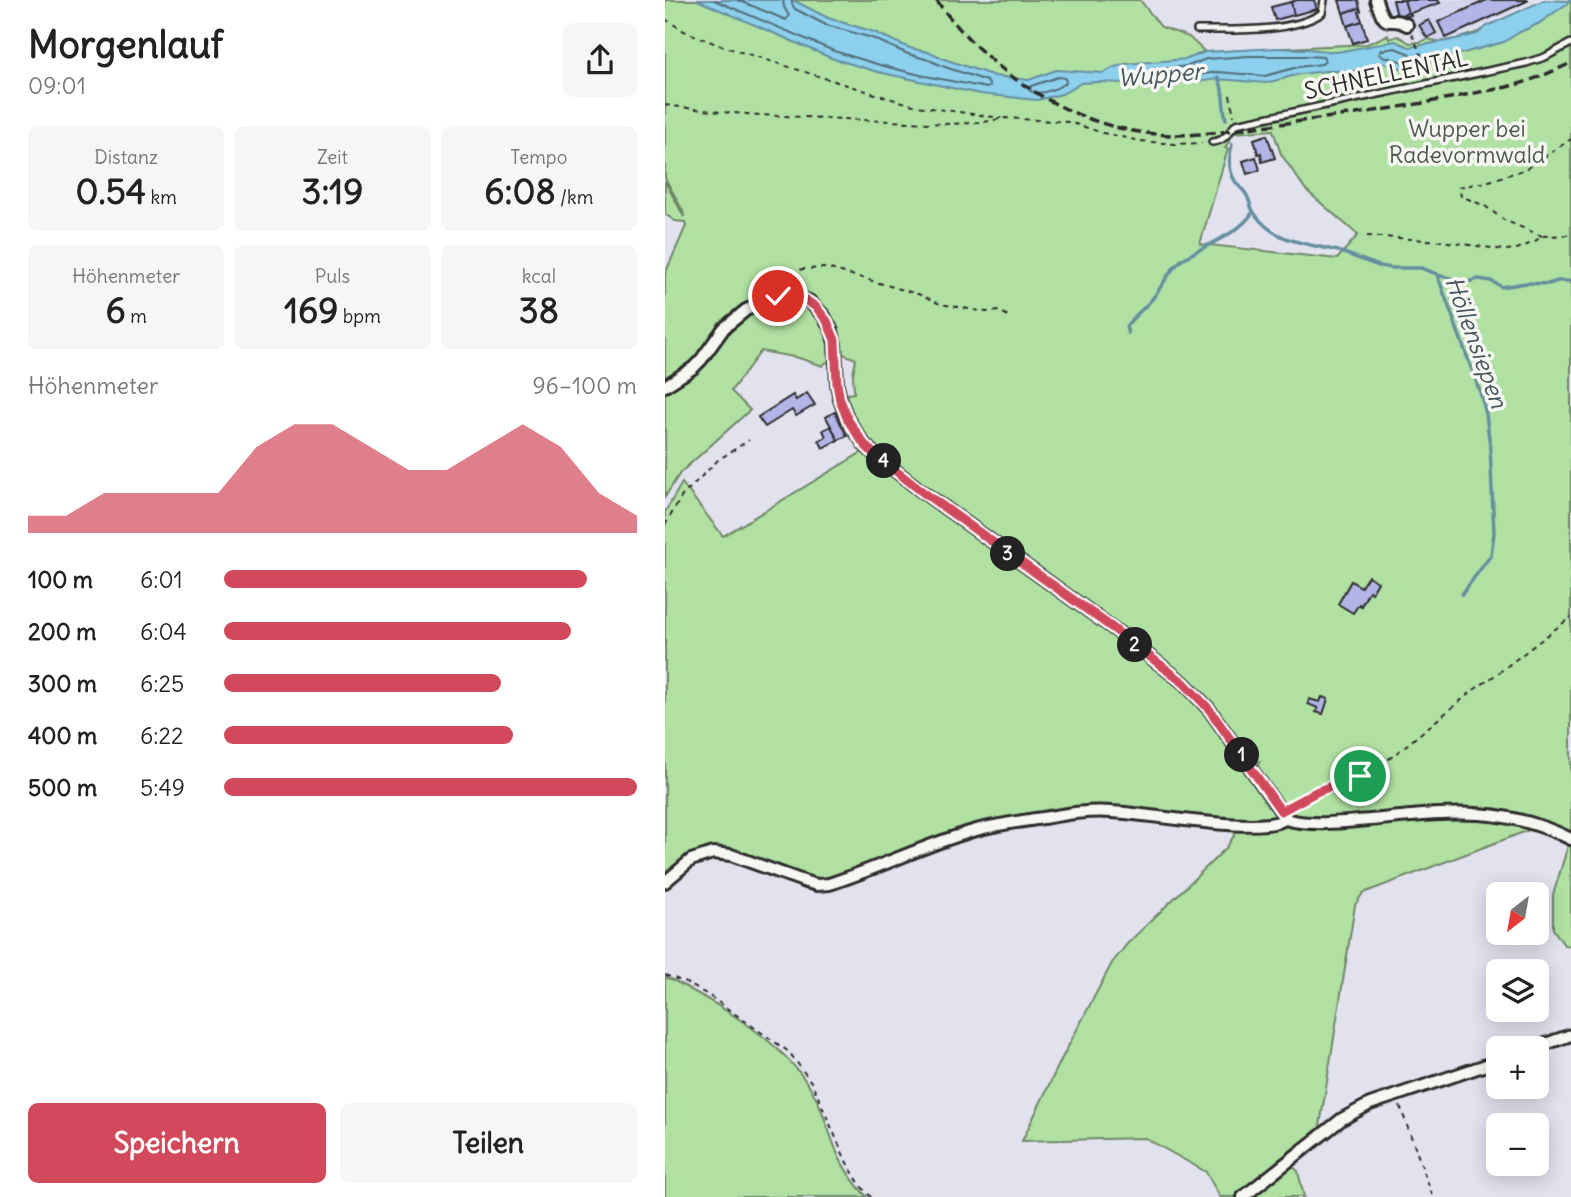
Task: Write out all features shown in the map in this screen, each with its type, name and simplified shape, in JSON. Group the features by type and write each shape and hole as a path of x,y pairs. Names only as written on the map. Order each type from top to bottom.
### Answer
{"street":[{"path":"1376,0 1385,21 1400,21 1407,25"},
{"path":"665,386 693,368 734,318 778,296 792,295 804,299 816,307 827,321 835,340 840,400 848,420 864,444 920,490 1114,629 1198,695 1283,815 1292,821 1342,822 1475,813 1533,824 1571,839"},
{"path":"665,882 691,860 703,855 721,853 806,882 829,884 979,829 1080,813 1109,811 1232,825 1269,825 1282,822 1283,815"},
{"path":"1549,1043 1571,1035"},
{"path":"1243,1197 1342,1119 1370,1104 1486,1065"}],"lane":[{"path":"1197,30 1257,30 1305,20 1322,13 1324,0"},
{"name":"SCHNELLENTAL","path":"1212,142 1227,136 1236,124 1526,63 1545,57 1571,43"}],"path":[{"path":"665,19 684,31 719,45 917,106 1005,118 1069,122 1103,133 1159,144 1212,142"},
{"path":"1415,40 1429,74"},
{"path":"1230,95 1234,117"},
{"path":"665,105 761,115 936,123 967,124 1005,118"},
{"path":"1571,139 1527,169 1459,187 1461,196 1485,206 1504,220 1542,236 1571,235"},
{"path":"1367,236 1442,241 1505,250 1517,249 1542,236"},
{"path":"778,296 780,275 803,269 827,268 940,303 986,312 999,311 1009,316"},
{"path":"665,525 682,496 718,460 749,440"},
{"path":"1283,815 1318,791 1350,780 1393,756 1475,689 1571,617"},
{"path":"665,975 708,995 789,1052 812,1083 846,1163 871,1197"},
{"path":"1397,1095 1433,1197"}],"shaded area":[{"path":"1382,0 1533,0 1447,40 1423,40 1411,20 1388,18"}],"green space":[{"name":"Wupper bei Radevormwald","path":"665,0 1140,0 1161,27 1189,37 1204,51 1195,56 1228,51 1367,44 1388,35 1389,39 1398,36 1410,43 1428,39 1440,42 1461,38 1571,0 1571,832 1496,808 1433,807 1335,817 1242,822 1233,818 1233,823 1152,813 1023,819 827,883 717,849 665,879 665,512 682,483 723,536 864,451 1112,632 1195,698 1253,778 1260,760 1255,769 1233,733 1187,680 878,451 850,411 846,394 854,393 853,374 856,359 841,353 836,360 823,366 799,358 761,351 731,391 750,410 680,473 665,497 665,388 699,358 665,383 665,274 686,226 685,222 675,221 665,214 665,181 684,217 665,178","holes":["1273,130 1281,154 1306,190 1358,235 1337,259 1200,244 1228,149 1225,148 1234,133"]},
{"path":"1461,813 1537,827 1363,893 1355,905 1319,1132 1234,1197 1220,1197 1206,1172 1145,1138 1022,1141 1112,963 1128,943 1226,848 1235,834 1235,827"},
{"path":"1571,836 1571,946 1564,945 1553,929 1553,895"},
{"path":"665,978 692,990 755,1030 791,1063 818,1102 845,1168 867,1197 665,1197"},
{"path":"1292,1166 1298,1171 1304,1197 1252,1197"}],"water":[{"name":"Wupper","path":"697,0 793,0 828,18 874,32 910,48 932,53 995,76 1029,80 1056,70 1104,73 1125,64 1187,59 1205,52 1276,48 1337,52 1395,41 1409,47 1477,34 1487,26 1544,0 1571,1 1538,24 1504,42 1404,69 1382,63 1354,71 1300,74 1266,83 1218,79 1197,82 1081,83 1062,94 1037,100 980,94 878,72 831,58"}],"building":[{"path":"1314,0 1317,9 1294,15 1291,2"},
{"path":"1339,0 1358,0 1360,8 1343,13"},
{"path":"1393,0 1404,0 1408,13 1397,16"},
{"path":"1404,0 1438,0 1440,3 1405,17 1404,14 1408,13"},
{"path":"1487,0 1529,0 1446,38 1438,22"},
{"path":"1291,2 1294,15 1275,20 1271,7"},
{"path":"1360,8 1362,21 1347,26 1343,13"},
{"path":"1429,20 1436,33 1427,38 1419,25"},
{"path":"1362,21 1367,39 1353,43 1347,26"},
{"path":"1267,135 1275,158 1262,162 1254,139"},
{"path":"1256,157 1260,170 1247,174 1243,161"},
{"path":"807,393 815,405 796,416 792,410 765,427 758,417 793,395 796,400"},
{"path":"835,412 847,436 838,440 826,417"},
{"path":"831,426 838,440 823,448 819,440 826,437 823,430"},
{"path":"1368,576 1378,582 1372,593 1369,591 1361,606 1359,604 1353,613 1338,604 1351,581 1361,587"},
{"path":"1322,697 1328,699 1323,714 1316,712 1318,708 1308,704 1309,699 1320,702"}],"waterway":[{"name":"Höllensiepen","path":"1218,77 1226,119"},
{"name":"Höllensiepen","path":"1232,144 1231,172 1246,194 1253,212 1263,224 1292,240 1338,251"},
{"path":"1128,333 1126,327 1181,261 1240,226 1253,212"},
{"name":"Höllensiepen","path":"1341,252 1379,266 1421,268 1437,274 1480,392 1490,446 1494,533 1491,555 1462,594"},
{"path":"1437,275 1467,282 1479,279 1491,281 1502,287 1571,281"}],"railway":[{"path":"936,0 958,28 984,53 1041,96 1107,125 1141,132 1207,134 1356,114 1507,87 1571,63"}],"route":[{"path":"778,296 792,295 804,299 816,307 827,321 835,340 840,400 848,420 864,444 920,490 1114,629 1198,695 1230,736 1256,778 1281,811 1305,796 1360,776"}]}
